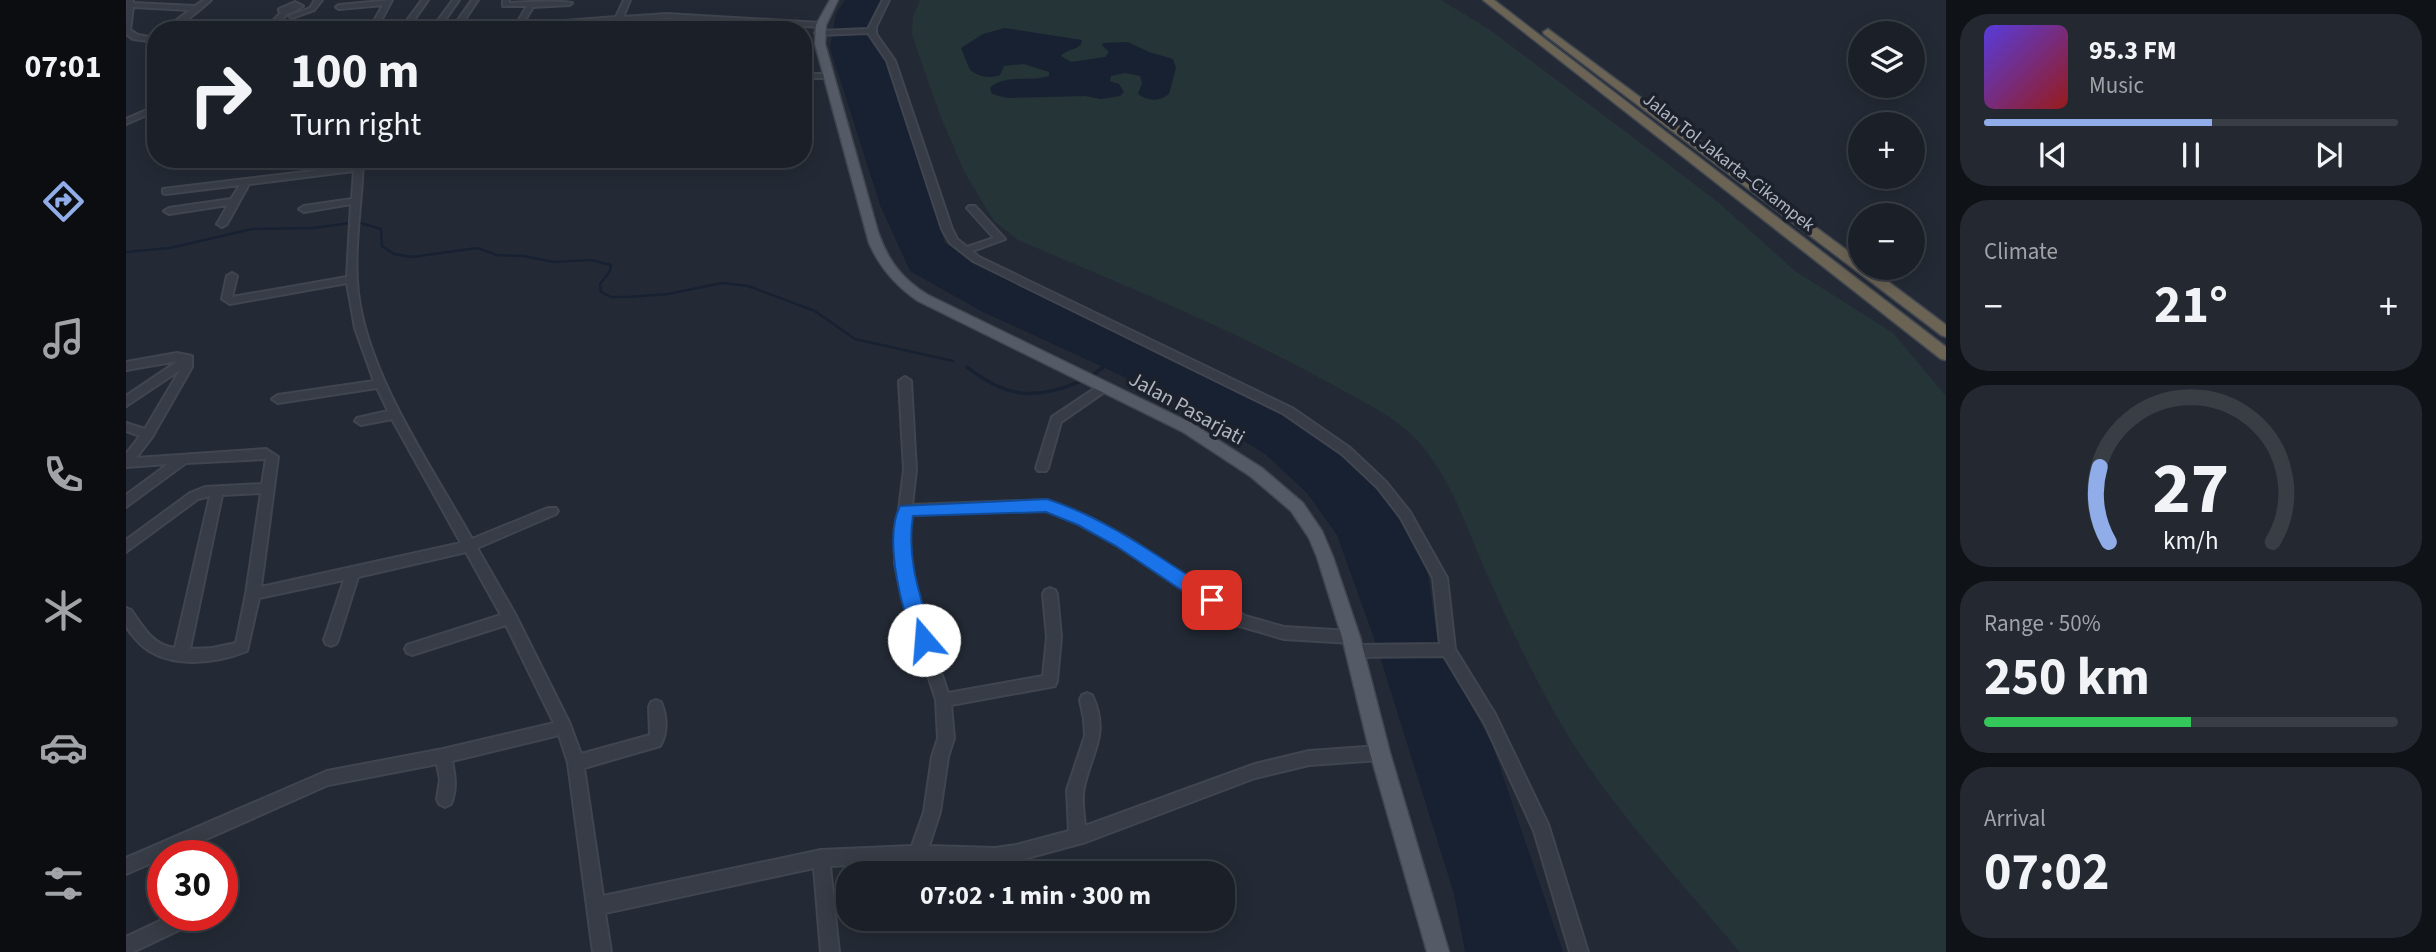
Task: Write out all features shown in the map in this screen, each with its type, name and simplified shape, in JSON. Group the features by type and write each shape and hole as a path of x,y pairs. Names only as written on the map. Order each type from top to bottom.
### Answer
{"highway":[{"name":"Jalan Tol Jakarta–Cikampek","path":"1488,0 1946,355"},
{"name":"Jalan Tol Jakarta–Cikampek","path":"1506,0 1848,257"},
{"name":"Jalan Tol Jakarta–Cikampek","path":"1878,280 1946,332"}],"main road":[{"path":"823,30 834,0"},
{"name":"Jalan Pasarjati","path":"823,30 828,76 875,244 890,272 901,284 923,298 1171,419 1226,451 1270,482 1297,507 1316,536 1325,556 1353,644 1380,753 1438,952"}],"street":[{"path":"180,21 208,0"},
{"path":"278,21 291,9 312,9 319,0"},
{"path":"410,21 425,0"},
{"path":"441,21 456,0"},
{"path":"460,21 475,0"},
{"path":"506,0 505,5 543,1 569,3"},
{"path":"619,18 627,0"},
{"path":"867,31 886,0"},
{"path":"339,7 389,1"},
{"path":"377,21 389,1"},
{"path":"147,37 132,35 126,31 129,4 199,8"},
{"path":"522,21 533,4"},
{"path":"593,21 684,16 734,21"},
{"path":"812,29 867,31"},
{"path":"867,31 891,61 947,229 964,251 1018,281 1288,411 1346,451 1369,471 1397,502 1440,579 1444,598 1443,650 1490,719 1542,830 1579,952"},
{"path":"812,76 828,76"},
{"path":"126,115 147,106"},
{"path":"126,122 147,112"},
{"path":"166,191 246,182 329,168"},
{"path":"359,168 352,279 363,334 380,384 395,414 510,618 564,727 576,763 602,952"},
{"path":"222,224 246,182"},
{"path":"304,209 356,201"},
{"path":"169,211 233,202"},
{"path":"964,251 1000,239 972,208"},
{"path":"232,276 227,299 230,301 352,279"},
{"path":"127,367 177,357 188,359"},
{"path":"126,402 188,359"},
{"path":"126,463 148,435 187,367 188,359"},
{"path":"905,382 910,470 901,541 905,578 943,700 945,744 940,757 932,812 918,854"},
{"path":"278,399 380,384"},
{"path":"1042,468 1060,416 1102,387"},
{"path":"361,421 395,414"},
{"path":"126,427 148,435"},
{"path":"126,463 271,454 253,594 242,647 234,651 181,655 153,648 126,614"},
{"path":"126,502 182,461"},
{"path":"126,547 190,498 217,491 267,488"},
{"path":"181,655 217,491"},
{"path":"905,510 1047,505 1084,520 1122,542 1241,621 1284,633 1353,644 1377,651 1443,650"},
{"path":"253,594 469,546 552,510"},
{"path":"331,640 353,573"},
{"path":"943,700 1050,681 1054,637 1050,594"},
{"path":"412,649 510,618"},
{"path":"1077,837 1075,790 1093,736 1093,719 1087,700"},
{"path":"576,763 655,741 659,734 656,707"},
{"path":"126,866 327,778 443,756 564,727"},
{"path":"596,906 821,858 918,854 995,856 1049,846 1255,771 1309,758 1380,753"},
{"path":"443,756 448,780 445,799"},
{"path":"821,858 830,952"},
{"path":"126,946 158,931"}],"shaded area":[{"path":"920,0 1441,0 1490,30 1638,141 1720,204 1795,271 1893,333 1946,396 1946,952 1740,952 1612,799 1567,734 1512,630 1454,496 1416,439 1379,410 1298,366 1180,309 1018,240 994,221 965,173 940,115 912,35 913,17"}],"water":[{"path":"845,0 880,0 867,34 884,56 945,243 1035,292 1304,424 1364,473 1395,513 1427,567 1438,644 1492,744 1563,952 1465,952 1454,894 1376,644 1337,535 1307,493 1265,454 1183,404 981,311 910,271 880,205 830,48 836,14"},
{"path":"1005,28 1082,40 1079,46 1061,56 1071,62 1105,57 1109,52 1103,43 1128,42 1173,59 1176,68 1169,94 1157,99 1142,96 1138,94 1142,83 1140,76 1125,73 1111,76 1110,81 1119,84 1124,92 1120,96 1101,99 1085,96 1007,98 992,94 990,88 1002,81 1049,76 1049,72 1024,64 1004,66 1000,75 992,77 981,76 970,70 961,48 983,34"}],"waterway":[{"path":"126,252 170,248 252,229 313,228 357,222 381,229 382,246 394,254 412,257 477,248 497,255 524,256 553,262 591,260 611,265 610,271 600,284 601,292 611,297 668,294 722,283 748,286 815,311 855,339 953,361"},
{"path":"1093,375 1106,365"},
{"path":"967,367 994,385 1020,393 1048,392 1079,382"}],"route":[{"path":"924,640 902,564 901,541 905,510 1047,505 1084,520 1212,600"}]}
